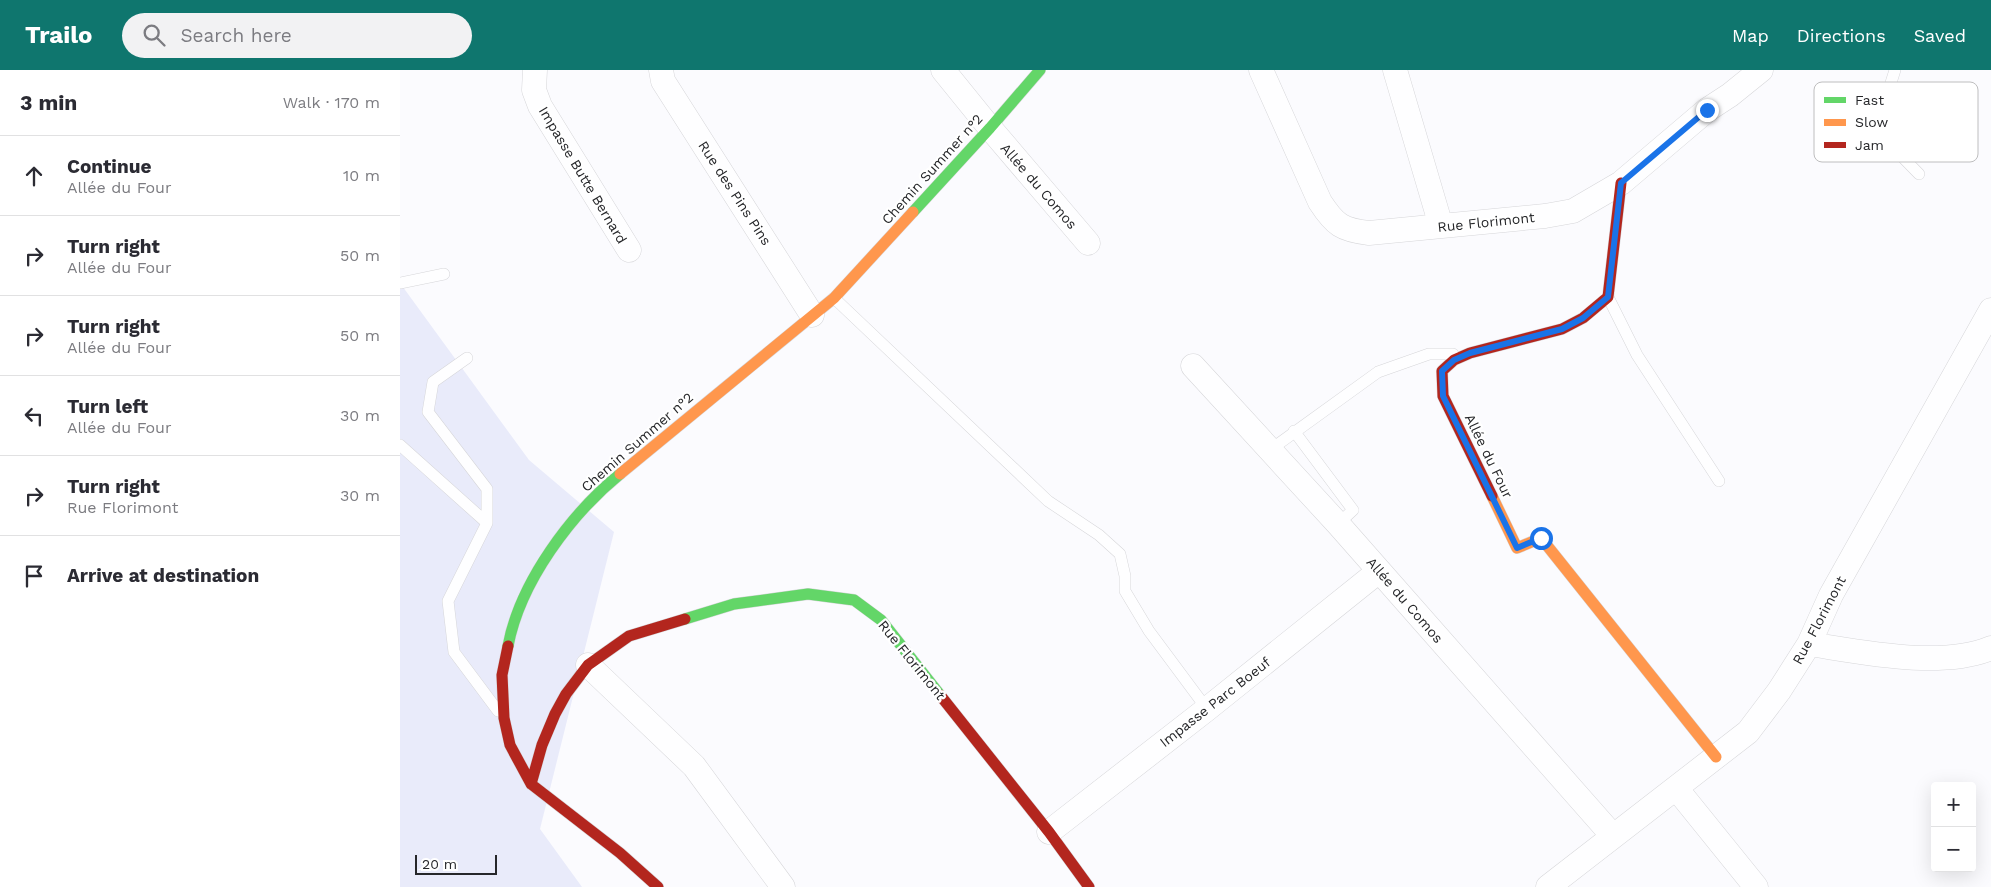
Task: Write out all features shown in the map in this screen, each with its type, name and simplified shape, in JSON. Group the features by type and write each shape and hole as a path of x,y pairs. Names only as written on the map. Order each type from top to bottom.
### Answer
{"street":[{"name":"Impasse Butte Bernard","path":"535,70 534,90 540,106 629,250"},
{"name":"Rue des Pins Pins","path":"661,70 663,81 812,315"},
{"name":"Allée du Comos","path":"943,70 1088,243"},
{"name":"Chemin Summer n°2","path":"658,887 620,853 531,784 510,745 504,718 502,675 511,628 530,584 560,537 600,492 834,298 990,128 1040,70"},
{"name":"Rue Florimont","path":"1261,70 1320,202 1332,220 1352,231 1369,233 1545,216 1573,211 1621,183 1707,110 1730,95 1761,70"},
{"path":"1395,70 1441,226"},
{"path":"1608,297 1621,183"},
{"name":"Allée du Four","path":"1608,297 1583,318 1562,329 1470,353 1454,360 1442,371 1443,396 1517,548 1541,538 1716,757"},
{"name":"Rue Florimont","path":"1548,887 1748,732 1779,692 1809,644 1831,595 1991,310"},
{"name":"Allée du Comos","path":"1193,366 1338,524 1614,836"},
{"name":"Impasse Parc Boeuf","path":"1048,832 1207,709 1379,571"},
{"name":"Rue Florimont","path":"531,784 542,745 566,694 588,665 629,636 734,604 808,594 854,600 881,620 1089,887"},
{"path":"1809,644 1894,655 1946,658 1978,654 1991,648"},
{"path":"588,665 694,766 783,887"},
{"path":"1676,788 1756,887"}],"lane":[{"path":"1891,82 1895,70"},
{"path":"1907,162 1919,174"},
{"path":"400,283 444,274"},
{"path":"1608,297 1637,355 1719,482"},
{"path":"834,298 1048,501 1099,535 1120,554 1125,576 1125,591 1150,631 1207,709"},
{"path":"1270,450 1378,372 1429,354 1470,353"},
{"path":"467,358 433,382 428,412 487,489 487,523 448,601 454,652 504,718"},
{"path":"1294,431 1354,510 1338,524"},
{"path":"400,445 487,523"}],"shaded area":[{"path":"400,283 529,460 614,532 540,829 582,887 400,887"}],"traffic: fast":[{"path":"913,212 1040,70"},
{"path":"508,646 514,622 524,598 550,551 584,509 620,474"},
{"path":"685,619 734,604 808,594 854,600 881,620 940,695"}],"traffic: slow":[{"path":"620,474 834,298 913,212"},
{"path":"1492,496 1517,548 1541,538 1716,757"}],"traffic: jam":[{"path":"1492,496 1443,396 1442,371 1454,360 1470,353 1562,329 1583,318 1608,297 1621,183"},
{"path":"531,784 542,745 555,714 566,694 588,665 629,636 685,619"},
{"path":"508,646 502,675 504,718 510,745 531,784 620,853 658,887"},
{"path":"940,695 1049,832 1089,887"}],"route":[{"path":"1541,538 1517,548 1443,396 1442,371 1454,360 1470,353 1562,329 1583,318 1608,297 1621,183 1707,110"}]}
